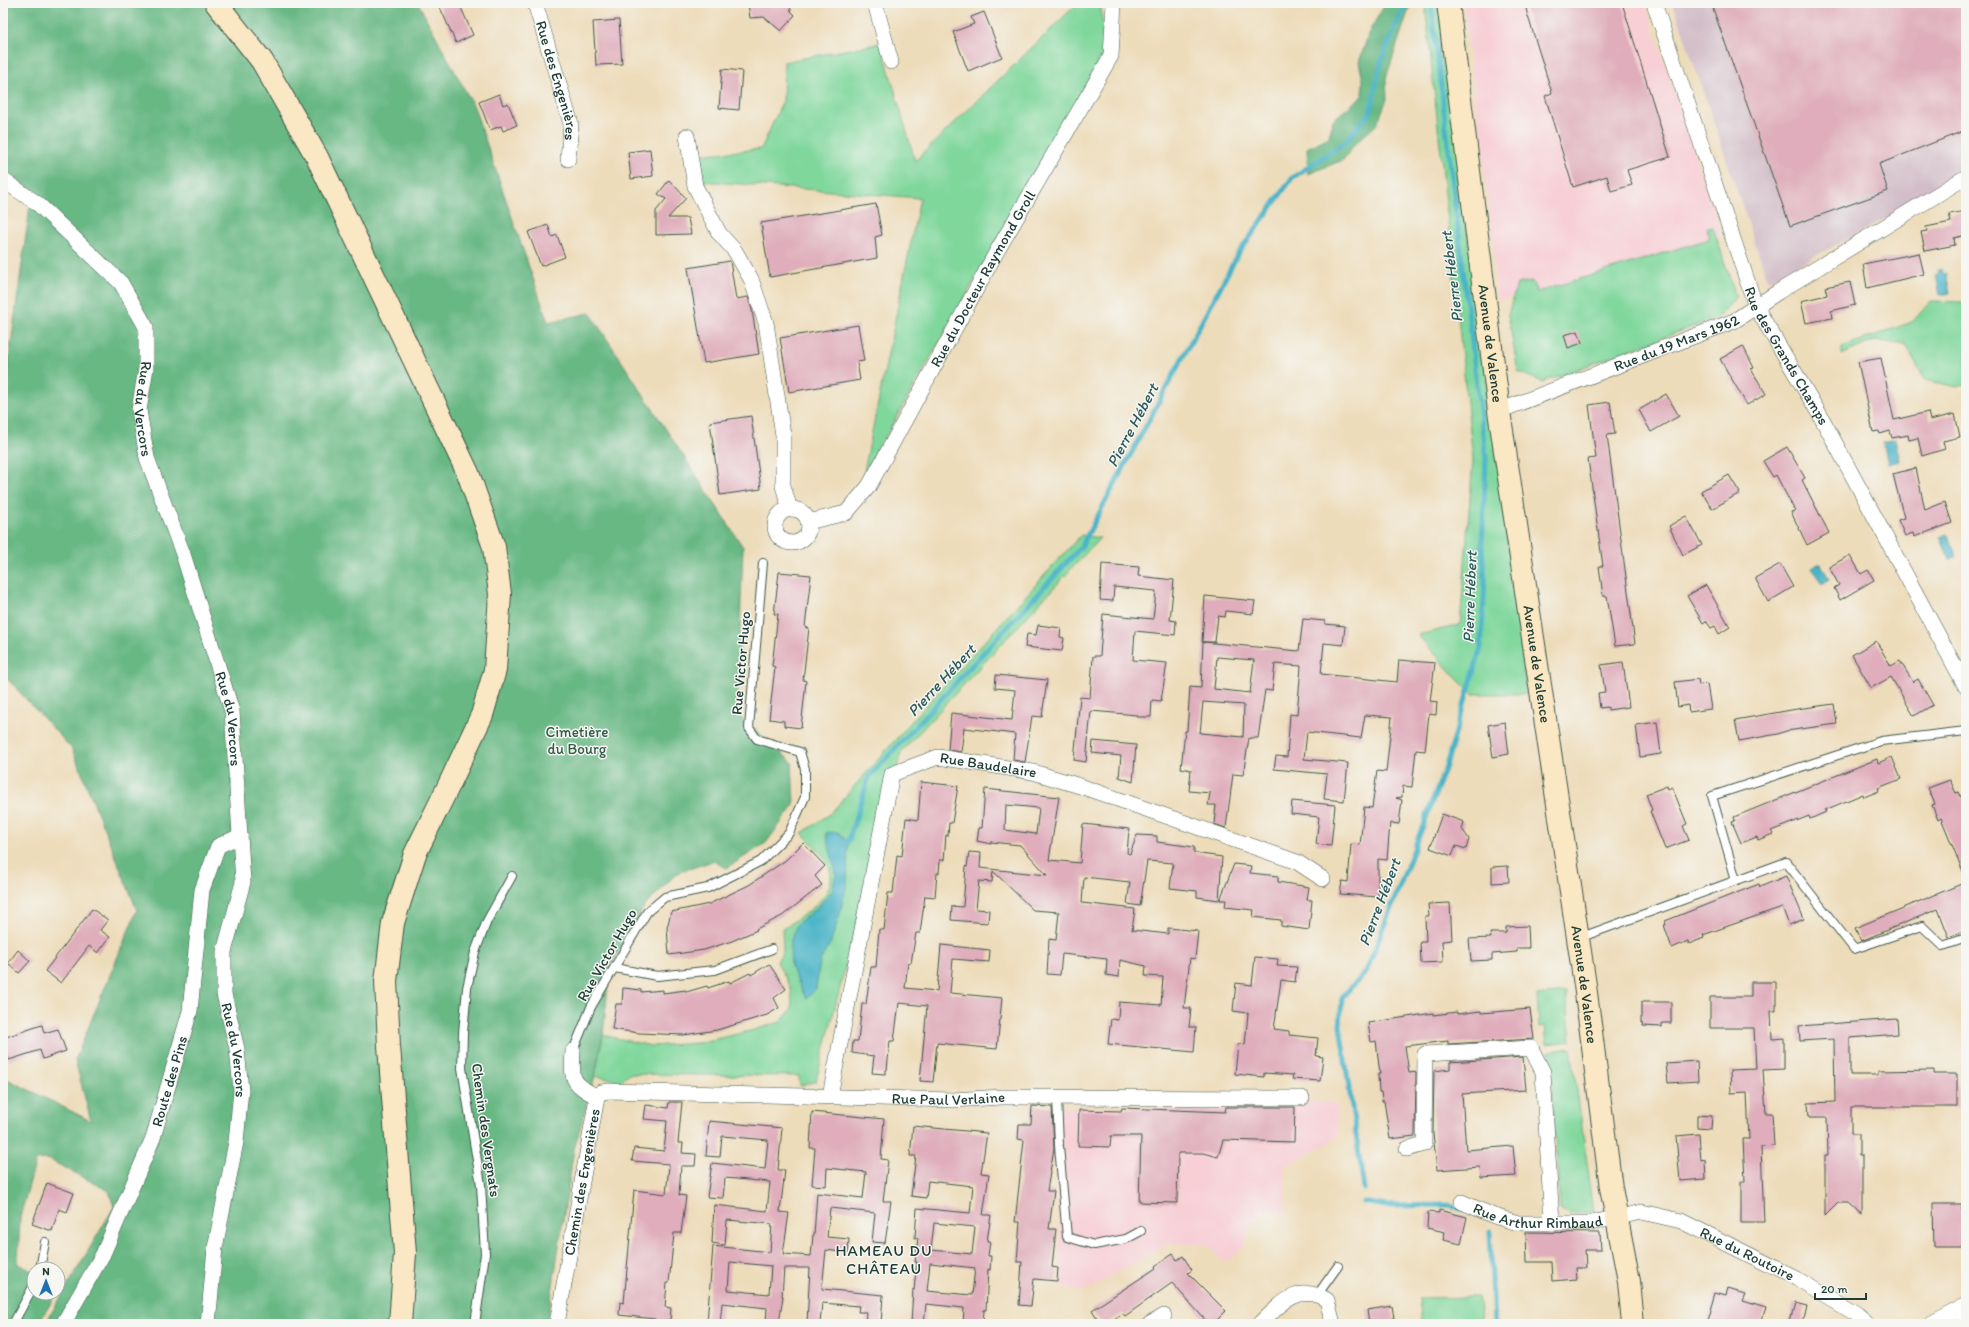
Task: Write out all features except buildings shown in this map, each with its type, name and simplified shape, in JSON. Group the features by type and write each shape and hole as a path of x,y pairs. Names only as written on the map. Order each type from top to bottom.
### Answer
{"main road":[{"path":"216,3 262,61 317,157 468,473 494,547 500,594 495,670 482,715 450,785 415,854 392,923 386,980 389,1046 405,1253 400,1324"},
{"name":"Avenue de Valence","path":"1448,3 1499,411 1578,938 1616,1218 1628,1281 1633,1324"}],"street":[{"name":"Rue des Engenières","path":"535,3 571,124 568,159"},
{"path":"875,3 891,62"},
{"name":"Rue du Docteur Raymond Groll","path":"808,522 846,513 869,486 997,251 1111,56 1114,3"},
{"name":"Rue des Grands Champs","path":"1654,3 1756,307 1820,415 1965,683"},
{"path":"687,136 695,186 718,233 735,251 751,279 766,323 783,435 783,486 790,509"},
{"name":"Rue du 19 Mars 1962","path":"1499,411 1734,321 1966,177"},
{"name":"Rue du Vercors","path":"3,180 38,204 121,283 146,327 146,368 139,410 147,458 184,554 232,711 243,882 224,952 224,994 237,1049 241,1090 236,1142 215,1248 208,1324"},
{"path":"790,509 800,511 808,522 808,532 802,540 792,543 782,540 776,532 775,523 782,512 790,509"},
{"name":"Rue Baudelaire","path":"830,1096 892,774 938,757 1033,772 1080,786 1297,862 1323,879"},
{"name":"Route des Pins","path":"63,1324 103,1254 153,1138 190,1011 202,890 218,846 240,836"},
{"path":"1407,1149 1424,1144 1425,1054 1531,1048 1543,1072 1552,1223"},
{"name":"Chemin des Engenières","path":"557,1324 597,1097 577,1083 572,1074 573,1051"},
{"name":"Rue Paul Verlaine","path":"597,1097 601,1092 609,1091 953,1100 1002,1097 1302,1098"},
{"name":"Rue Arthur Rimbaud","path":"1462,1202 1494,1216 1518,1223 1591,1223 1616,1218"},
{"name":"Rue du Routoire","path":"1616,1218 1642,1212 1681,1221 1796,1278 1858,1316 1868,1324"},
{"path":"1260,1324 1286,1299 1309,1292 1318,1294 1327,1300 1333,1324"},
{"path":"1932,1324 1966,1306"},
{"path":"1150,1324 1164,1316"},
{"path":"1962,1324 1966,1318"}],"lane":[{"name":"Rue Victor Hugo","path":"573,1051 591,1007 647,912 665,897 708,888 761,861 789,833 805,798 805,769 800,752 757,739 749,728 763,563"},
{"path":"1736,880 1712,796 1881,741 1966,731"},
{"path":"1578,938 1786,862 1854,949 1922,926 1943,946 1966,938"},
{"name":"Chemin des Vergnats","path":"476,1324 485,1254 481,1186 462,1068 462,1033 466,988 475,952 487,921 512,876"},
{"path":"615,968 657,976 715,970 772,949"},
{"path":"1057,1098 1059,1146 1067,1237 1094,1244 1126,1239 1141,1231"},
{"path":"42,1261 46,1242"},
{"path":"1318,1294 1338,1266"},
{"path":"13,1324 26,1300"}],"shaded area":[{"path":"1463,3 1645,3 1722,235 1537,292 1497,300 1491,224"},
{"path":"1673,3 1966,3 1966,176 1768,281"},
{"path":"1225,1101 1336,1102 1338,1138 1284,1167 1286,1211 1268,1211 1253,1219 1246,1235 1245,1246 1225,1263 1208,1245 1168,1243 1084,1292 1062,1287 1053,1107 1223,1108"}],"green space":[{"name":"Cimetière du Bourg","path":"3,3 418,3 474,107 548,322 590,313 743,547 737,714 792,762 794,805 766,843 727,868 713,861 677,873 643,908 610,967 603,1035 595,1076 574,1149 547,1324 45,1324 59,1301 66,1301 66,1288 114,1207 109,1191 48,1159 36,1160 20,1217 18,1264 26,1268 26,1301 52,1301 38,1324 3,1324 3,1077 91,1121 75,1060 137,910 72,749 3,674 3,402 32,191 3,170"},
{"path":"1078,3 1101,3 1101,14 1107,48 863,476 920,198 701,181 696,155 761,149 783,101 784,62 881,43 915,161"},
{"path":"1386,3 1411,3 1386,78 1387,99 1377,124 1354,145 1343,160 1308,174 1307,148 1329,137 1333,120 1362,96 1363,80 1359,62 1370,30"},
{"path":"1425,3 1439,3 1527,694 1473,694 1456,678 1418,635 1460,625 1473,460"},
{"path":"1713,227 1736,297 1719,317 1543,382 1518,372 1508,315 1517,284 1532,281 1537,292 1709,239 1706,228"},
{"path":"1931,301 1966,302 1966,384 1957,387 1925,380 1905,345 1875,340 1842,355 1842,347 1912,322"},
{"path":"1081,535 1100,538 901,752 816,1081 800,1086 799,1076 628,1074 621,1081 595,1076 603,1035 651,1046 698,1043 754,1030 780,1022 792,1009 791,988 777,962 783,951 782,928 816,905 828,889 831,880 830,870 825,859 802,833 830,814 912,721"},
{"path":"1566,992 1571,1041 1547,1044 1545,1026 1539,1027 1537,995"},
{"path":"1571,1048 1594,1212 1569,1214 1560,1209 1549,1051"},
{"path":"1478,1297 1482,1324 1422,1324 1419,1298"}],"water":[{"path":"1941,269 1943,274 1946,273 1950,293 1940,295 1936,275 1939,275 1938,270"},
{"path":"1895,439 1900,461 1888,464 1883,442"},
{"path":"1947,534 1957,557 1950,560 1940,537"},
{"path":"1818,564 1821,564 1829,579 1824,583 1821,583 1812,568"},
{"path":"838,832 848,842 847,884 831,942 820,961 816,989 806,999 791,967 790,943 797,924 819,906 832,891 836,874 826,833"}],"waterway":[{"name":"Pierre Hébert","path":"848,842 869,777 1081,547 1238,254 1292,178 1345,142 1370,113 1381,61 1406,3"},
{"name":"Pierre Hébert","path":"1364,1189 1340,1026 1342,997 1366,972 1445,769 1481,647 1485,580 1482,547 1486,459 1431,3"},
{"name":"Pierre Hébert","path":"1364,1202 1386,1206 1450,1205 1463,1210"},
{"name":"Pierre Hébert","path":"1490,1231 1494,1324"}],"district":[{"name":"HAMEAU DU CHÂTEAU","path":"884,1259"}]}
